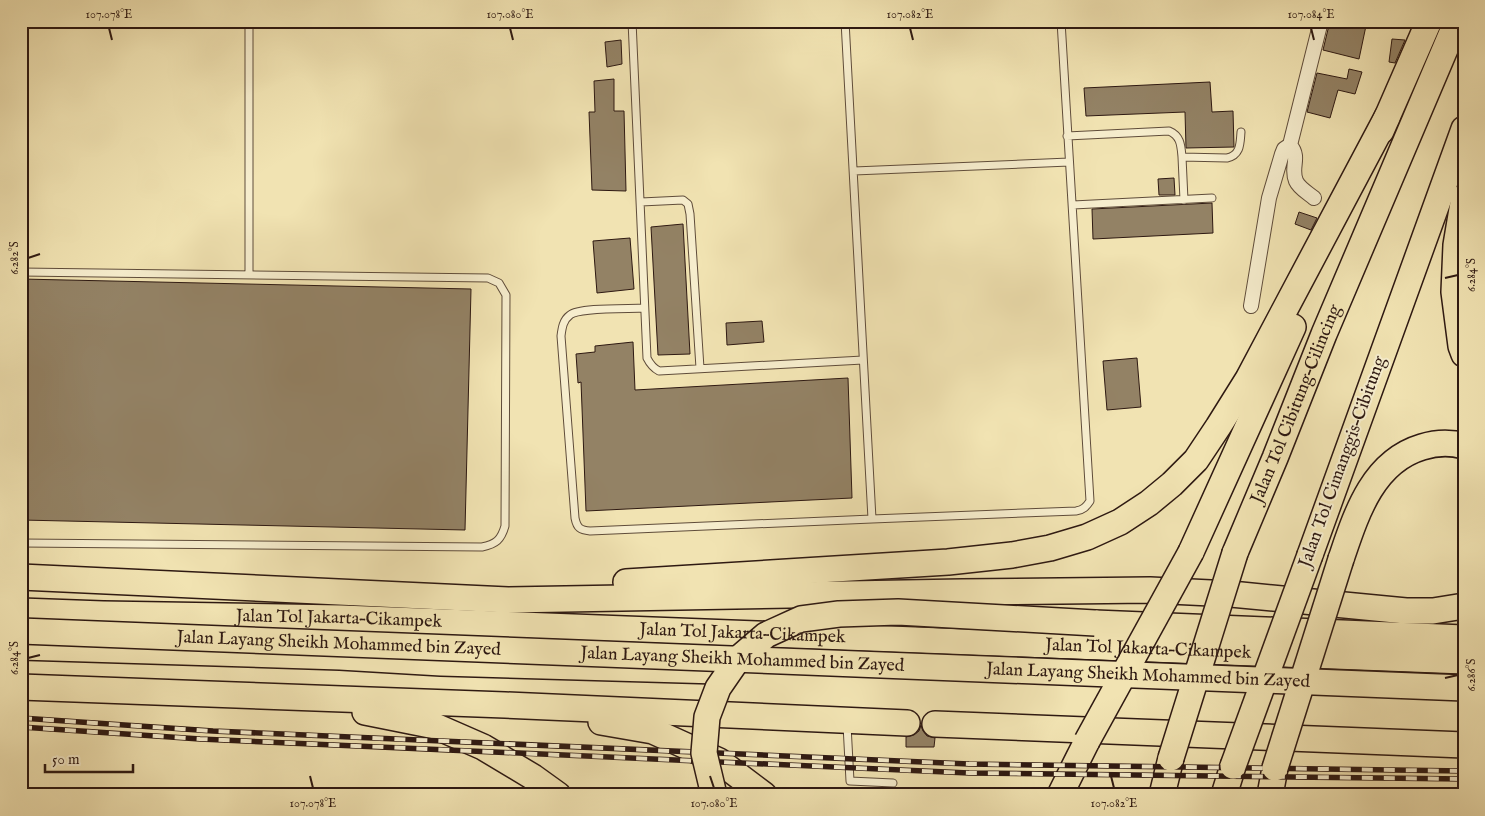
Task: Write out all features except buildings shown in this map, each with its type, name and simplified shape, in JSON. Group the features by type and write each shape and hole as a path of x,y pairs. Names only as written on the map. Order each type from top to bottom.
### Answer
{"highway":[{"path":"1060,795 1087,741 1191,552 1429,21"},
{"name":"Jalan Tol Cibitung–Cilincing","path":"1162,795 1171,758 1235,553 1324,334 1456,21"},
{"path":"341,591 527,588 948,562 1012,555 1053,547 1095,534 1120,522 1149,503 1172,484 1196,460 1248,379 1387,117"},
{"name":"Jalan Tol Cimanggis–Cibitung","path":"1224,795 1232,766 1464,129"},
{"path":"1464,197 1456,245 1454,292 1461,346 1464,354"},
{"path":"1269,795 1275,768 1341,559 1354,522 1373,484 1385,469 1398,458 1412,450 1429,445 1464,446"},
{"path":"21,577 508,600 1150,590 1231,594 1406,610 1433,611 1464,606"},
{"name":"Jalan Tol Jakarta–Cikampek","path":"21,611 341,618 1464,661"},
{"path":"714,795 704,753 707,717 718,688 738,659 766,635 801,619 848,613 898,612 1095,623 1464,638"},
{"name":"Jalan Layang Sheikh Mohammed bin Zayed","path":"21,619 1464,674"},
{"name":"Jalan Layang Sheikh Mohammed bin Zayed","path":"21,631 1464,688"},
{"path":"21,647 340,657 441,663 766,672 1464,700"},
{"path":"21,687 505,705 907,723"},
{"path":"289,697 435,726 483,747 533,777 558,795"},
{"path":"505,705 653,732 719,761 764,795"},
{"path":"935,724 1464,745"}],"street":[{"path":"1251,306 1269,198 1282,154 1284,149 1290,145 1321,21"},
{"path":"1290,145 1296,155 1294,168 1296,182 1314,198"}],"lane":[{"path":"249,21 249,276"},
{"path":"632,21 647,358 654,369 659,371 863,360"},
{"path":"845,21 872,518"},
{"path":"644,308 582,311 571,314 564,321 561,336 577,526 582,530 1076,512 1082,510 1090,501 1061,21"},
{"path":"1067,136 1169,131 1174,133 1180,143 1184,200"},
{"path":"1182,157 1228,158 1233,156 1239,149 1241,132"},
{"path":"854,171 1069,162"},
{"path":"1073,205 1212,198"},
{"path":"641,202 683,200 688,204 700,368"},
{"path":"21,272 488,278 499,283 506,295 505,526 502,535 494,544 482,547 21,544"},
{"path":"847,720 850,780 893,783"}],"railway":[{"path":"21,718 213,731 969,764 1464,771"},
{"path":"21,727 200,739 969,773 1464,779"}]}
